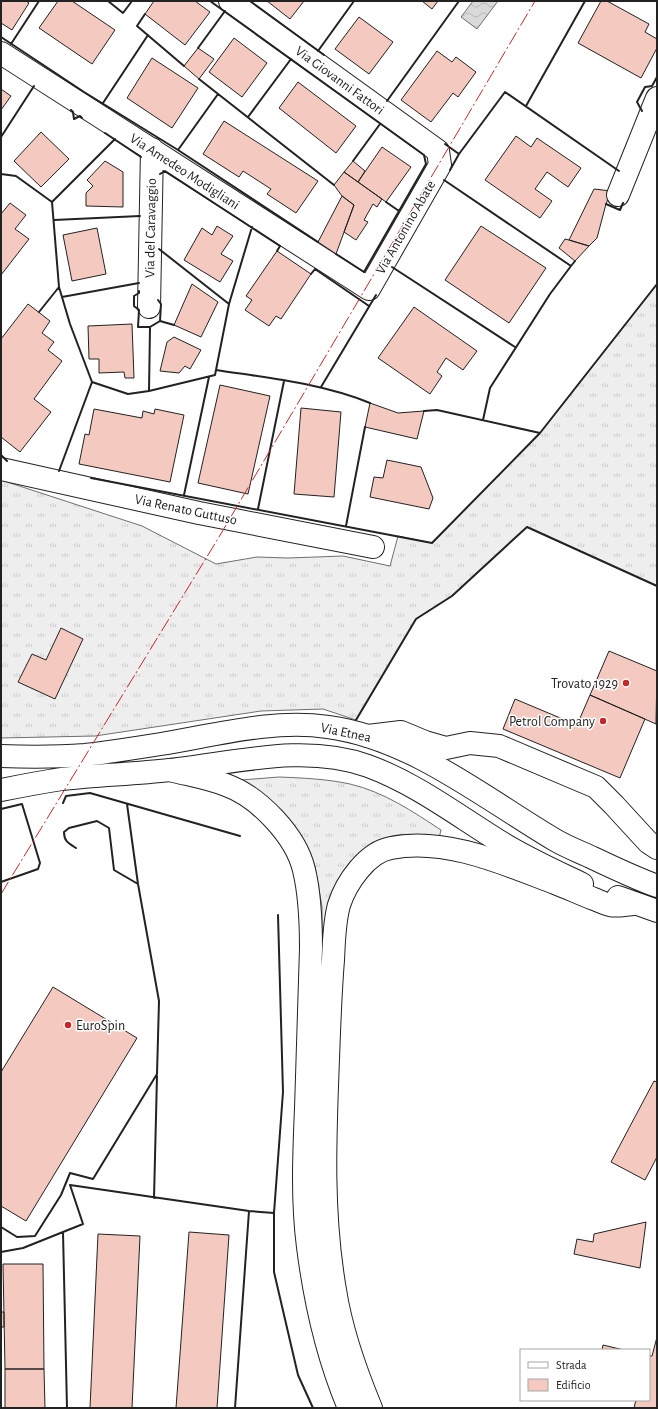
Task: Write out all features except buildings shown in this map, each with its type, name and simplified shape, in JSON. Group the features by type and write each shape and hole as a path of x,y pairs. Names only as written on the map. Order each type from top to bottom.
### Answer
{"main road":[{"name":"Via Giovanni Fattori","path":"230,1 438,151 440,165"},
{"name":"Via Amedeo Modigliani","path":"1,53 369,288"},
{"path":"618,195 657,98"},
{"name":"Via del Caravaggio","path":"149,307 152,149"},
{"name":"Via Antonino Abate","path":"369,288 440,165"},
{"name":"Via Renato Guttuso","path":"1,469 199,513 373,547"},
{"name":"Via Etnea","path":"1,756 86,755 231,731 271,726 313,725 349,731 368,736 405,750 433,765 557,841 657,886"},
{"path":"368,736 401,732 425,742 446,748 470,743 499,746 596,787 648,842 657,848"},
{"name":"Via Etnea","path":"1,790 61,779 170,770 239,760 285,756 319,756 341,758 391,776 418,790 532,860 584,885 657,911"},
{"path":"170,770 228,785 260,805 286,835 297,851 304,869 311,924 304,1163 304,1202 307,1246 315,1297 325,1342 349,1408"},
{"path":"371,1408 362,1387 335,1292 326,1220 324,1162 330,1007 336,923 340,904 345,891 360,868 378,853 388,848 424,845 448,848 514,867 610,905 635,904"}],"green space":[{"path":"657,284 657,586 527,527 452,596 416,619 356,720 323,709 261,711 95,736 1,738 1,480 142,526 216,564 257,557 288,558 343,556 390,566 398,536 432,543 540,433"},
{"path":"279,777 333,781 362,787 386,797 441,830 439,838 409,834 396,835 383,839 360,853 341,875 335,887 327,914 322,944 322,907 315,866 305,846 241,780"}],"water":[{"path":"473,1 498,1 477,29 461,17"}],"wall":[{"path":"11,44 39,1"},
{"path":"108,1 123,13 132,1"},
{"path":"210,1 424,155 426,164 399,211 386,202"},
{"path":"250,1 324,55"},
{"path":"318,51 354,1"},
{"path":"387,101 459,1"},
{"path":"526,106 585,1"},
{"path":"198,48 225,11"},
{"path":"145,14 137,26 184,66"},
{"path":"103,103 148,35"},
{"path":"1,37 84,92 178,150 318,242"},
{"path":"248,117 291,59"},
{"path":"642,111 637,102 645,87 652,86 657,77"},
{"path":"199,79 334,185"},
{"path":"1,137 34,86"},
{"path":"450,170 459,154 505,92 619,171"},
{"path":"178,150 218,94"},
{"path":"71,110 73,112 74,119 80,116 82,118"},
{"path":"353,161 380,124"},
{"path":"105,133 141,157"},
{"path":"52,202 115,139"},
{"path":"445,144 459,154"},
{"path":"160,174 165,171 280,246 277,251"},
{"path":"1,174 16,176 52,202 59,287 70,324 92,382 128,394 149,391 215,375 229,304 252,227"},
{"path":"444,180 571,266 575,261"},
{"path":"606,204 620,210 623,203"},
{"path":"336,254 364,272 399,211"},
{"path":"54,220 140,216"},
{"path":"159,249 229,304"},
{"path":"483,420 490,388 550,294 571,266"},
{"path":"392,267 515,347"},
{"path":"311,274 315,269 369,306"},
{"path":"62,297 139,283"},
{"path":"91,478 432,543 540,433 657,284"},
{"path":"39,312 59,287"},
{"path":"139,291 139,293 134,296 134,306 139,310 138,327 150,327 160,321 161,304 158,300"},
{"path":"321,387 376,295"},
{"path":"160,321 174,325"},
{"path":"149,391 150,327"},
{"path":"216,370 313,386 351,396 370,403"},
{"path":"184,495 209,377"},
{"path":"258,509 284,381"},
{"path":"59,471 92,382"},
{"path":"424,411 437,410 540,433"},
{"path":"346,526 365,427"},
{"path":"1,455 7,461"},
{"path":"356,720 416,619 452,596 527,527 657,586"},
{"path":"63,803 66,796 90,793 240,836"},
{"path":"1,809 22,804 40,863 38,869 1,882"},
{"path":"1,1227 17,1237 35,1236 61,1195 70,1173 93,1179 157,1074 159,1001 138,884 127,804"},
{"path":"76,848 67,842 64,832 69,828 97,821 109,828 114,870 138,884"},
{"path":"278,915 283,1092 274,1213 274,1272 298,1375 313,1408"},
{"path":"154,1198 157,1076"},
{"path":"1,1252 23,1248 83,1224 70,1185 249,1211 274,1213"},
{"path":"235,1408 249,1211"},
{"path":"63,1232 67,1408"}],"power":[{"path":"1,894 219,537 535,1"}],"place":[{"name":"Trovato 1929","path":"626,683"},
{"name":"Petrol Company","path":"603,721"},
{"name":"EuroSpin","path":"68,1025"}]}
